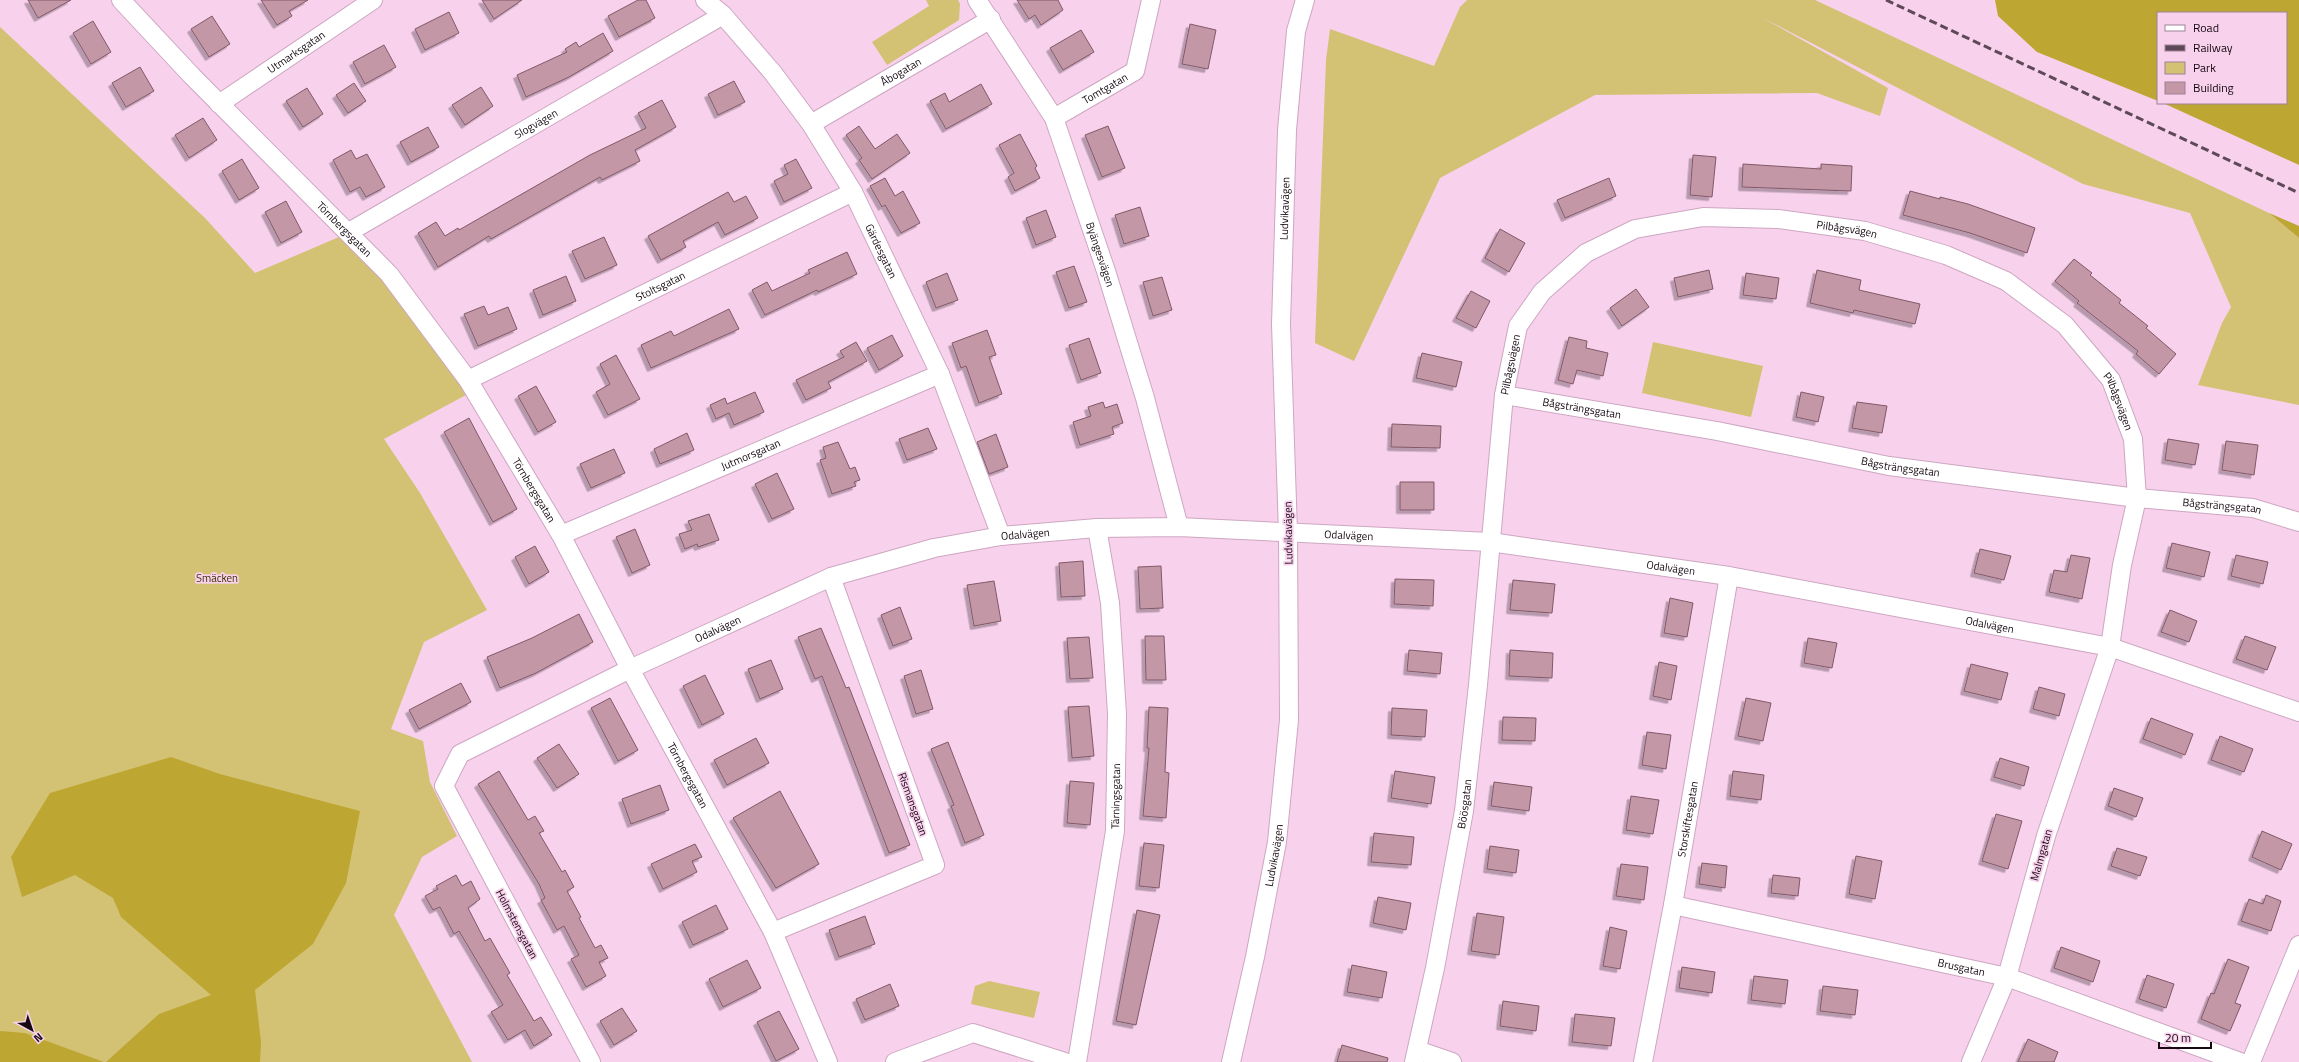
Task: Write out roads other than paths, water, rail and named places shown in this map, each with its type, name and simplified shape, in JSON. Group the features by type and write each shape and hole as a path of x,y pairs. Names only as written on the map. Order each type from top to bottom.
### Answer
{"street":[{"name":"Törnbergsgatan","path":"121,0 219,104 349,232 389,274 468,380 561,535 630,669 773,932 828,1062"},
{"name":"Utmarksgatan","path":"219,104 372,0"},
{"name":"Gärdesgatan","path":"705,0 723,15 773,73 811,124 853,192 940,374 1001,536"},
{"name":"Byängesvägen","path":"977,0 991,19 1054,118 1113,293 1145,398 1179,527"},
{"name":"Tomtgatan","path":"1054,118 1134,71 1152,0"},
{"name":"Ludvikavägen","path":"1231,1062 1255,957 1277,842 1289,720 1288,532 1281,324 1286,145 1296,31 1305,0"},
{"name":"Slogvägen","path":"349,232 723,15"},
{"name":"Åbogatan","path":"811,124 991,19"},
{"name":"Stoltsgatan","path":"468,380 853,192"},
{"name":"Pilbågsvägen","path":"1490,542 1504,394 1518,326 1542,292 1586,253 1635,229 1703,217 1778,219 1865,232 1946,255 2006,282 2065,325 2111,380 2133,439 2137,498 2122,565 2110,647"},
{"name":"Jutmorsgatan","path":"561,535 940,374"},
{"name":"Bågsträngsgatan","path":"1504,394 1717,431 1889,466 2137,498 2253,508 2299,522"},
{"name":"Odalvägen","path":"444,786 460,754 630,669 831,577 934,548 1001,536 1097,528 1179,527 1490,542 1729,576 2110,647 2299,712"},
{"name":"Tärningsgatan","path":"1078,1062 1115,831 1116,714 1111,619 1097,528"},
{"name":"Böösgatan","path":"1416,1056 1464,811 1478,685 1490,542"},
{"name":"Storskiftesgatan","path":"1643,1062 1673,905 1729,576"},
{"name":"Rismansgatan","path":"773,932 935,865 831,577"},
{"name":"Malmgatan","path":"1971,1062 2007,976 2046,836 2110,647"},
{"name":"Holmstensgatan","path":"444,786 591,1062"},
{"name":"Brusgatan","path":"1673,905 2007,976 2240,1062"},
{"path":"2251,1062 2299,946"},
{"path":"895,1062 973,1033 1065,1062"},
{"path":"1416,1056 1452,1062"}],"railway":[{"path":"1886,0 2299,193"}],"park label":[{"name":"Smäcken","path":"217,578"}]}
